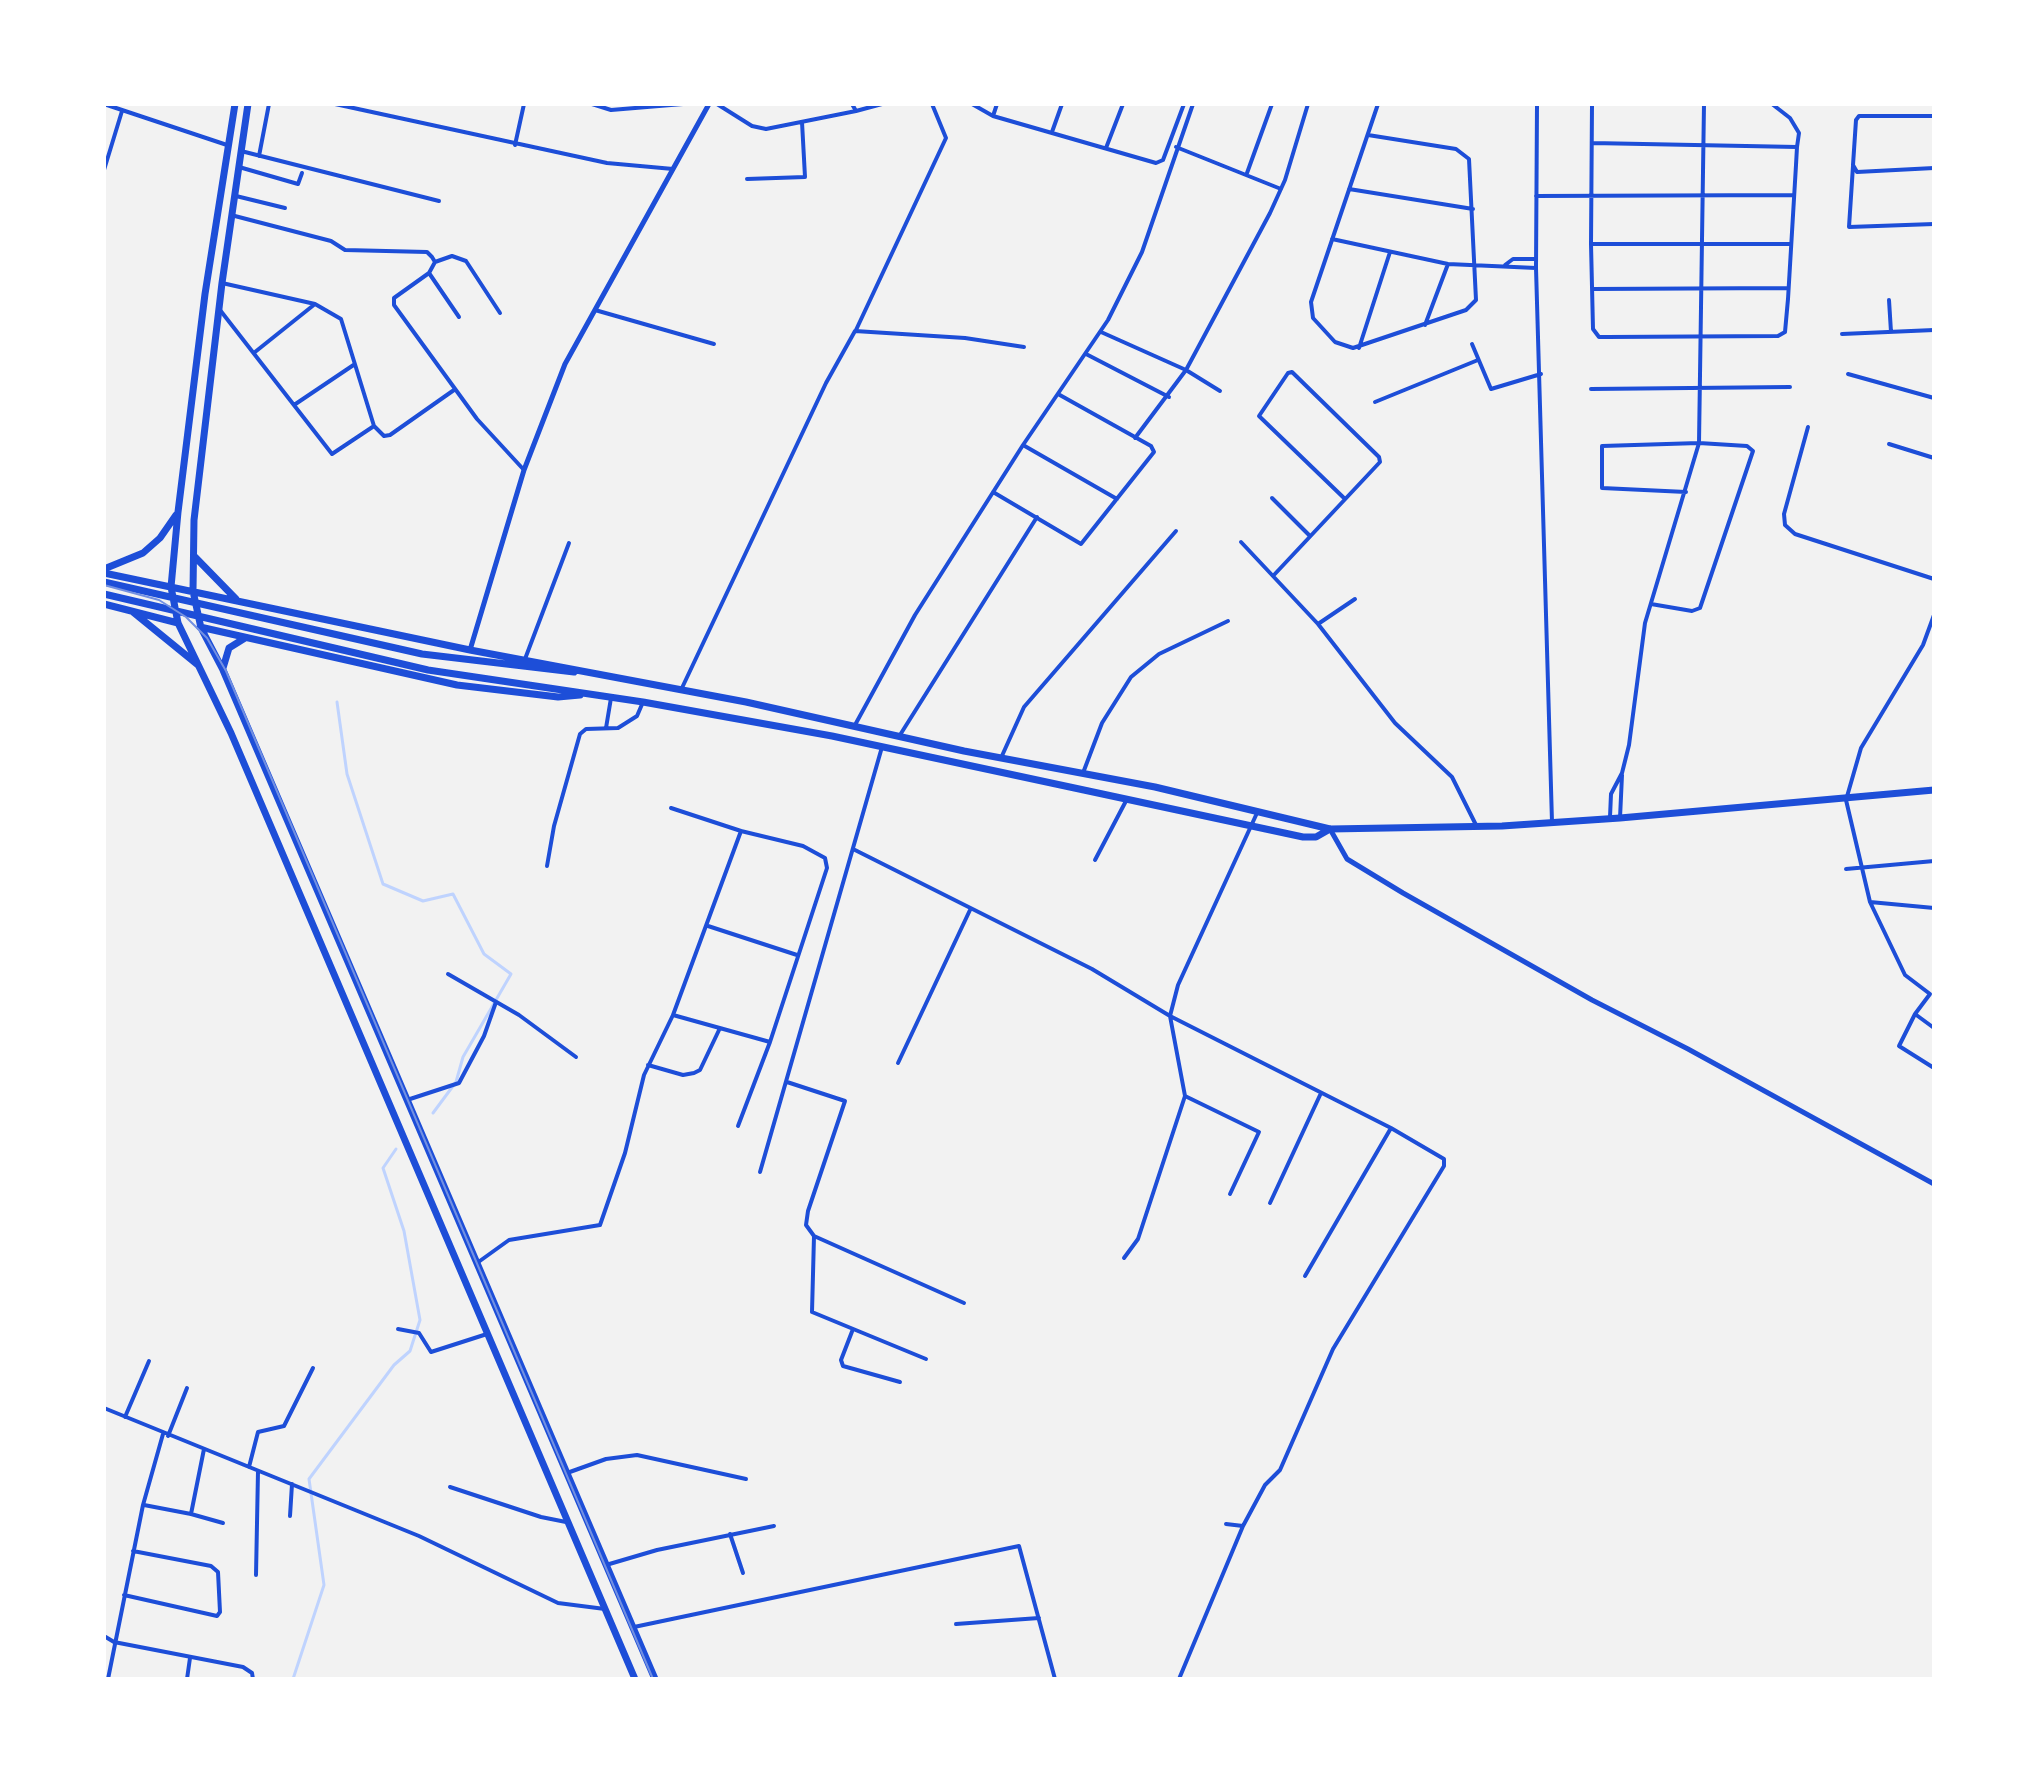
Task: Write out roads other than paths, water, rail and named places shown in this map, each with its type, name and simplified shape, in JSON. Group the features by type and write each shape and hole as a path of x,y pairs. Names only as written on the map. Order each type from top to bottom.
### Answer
{"highway":[{"path":"235,104 205,294 178,512 171,587 178,623 366,1046 635,1679"},
{"path":"248,104 222,283 194,520 193,591 201,628 223,670 655,1679"},
{"path":"104,571 143,553 160,538 178,512"},
{"path":"193,555 237,600"},
{"path":"104,571 470,650 1083,773 1258,810 1330,829 1477,827 1610,819 1934,790"},
{"path":"133,612 145,601 141,581"},
{"path":"104,582 422,654 586,673"},
{"path":"171,587 186,614 201,628 457,685 545,696 579,694"},
{"path":"178,623 186,614 193,591"},
{"path":"104,594 428,670 643,702 882,747 1252,823 1303,837 1316,837 1330,829"},
{"path":"104,604 178,623"},
{"path":"262,641 258,624 266,607"},
{"path":"133,612 200,667"},
{"path":"223,670 229,648 247,637"},
{"path":"1209,815 1213,801"},
{"path":"366,1046 381,1040"}],"street":[{"path":"104,104 229,145"},
{"path":"259,156 269,104"},
{"path":"335,104 607,163 673,169"},
{"path":"515,145 524,104"},
{"path":"592,104 611,110 683,104"},
{"path":"470,650 524,470 565,364 709,104"},
{"path":"717,104 752,126 766,129 882,104"},
{"path":"852,104 856,111"},
{"path":"681,690 946,138 932,104"},
{"path":"972,104 993,116 1160,163 1184,104"},
{"path":"993,116 997,104"},
{"path":"1052,132 1062,104"},
{"path":"1106,148 1123,104"},
{"path":"854,727 915,615 1023,445 1101,332 1142,252 1193,104"},
{"path":"1247,173 1272,104"},
{"path":"1135,438 1169,397 1186,370 1281,189 1308,104"},
{"path":"1368,135 1465,153 1472,168 1477,266 1473,308 1359,348 1335,342 1312,313 1311,302 1378,104"},
{"path":"1537,104 1536,268 1552,822"},
{"path":"1592,104 1593,329 1599,337 1781,335 1785,332 1796,126 1772,104"},
{"path":"1620,818 1622,773 1651,604 1699,443 1704,104"},
{"path":"104,170 122,110"},
{"path":"1934,116 1859,116 1856,120 1849,227 1934,224"},
{"path":"747,179 805,177 802,122"},
{"path":"1592,143 1797,147"},
{"path":"1176,147 1281,189"},
{"path":"241,151 439,201"},
{"path":"1853,165 1857,172 1934,168"},
{"path":"239,167 298,184 302,173"},
{"path":"1349,189 1473,209"},
{"path":"1536,196 1794,195"},
{"path":"234,196 285,208"},
{"path":"231,215 331,241 345,250 427,252 435,262"},
{"path":"1332,239 1448,264 1536,268"},
{"path":"1591,244 1791,244"},
{"path":"1359,348 1390,252"},
{"path":"500,313 466,261 452,256 435,262 429,273 394,298 394,305 455,390 524,470"},
{"path":"1505,265 1513,259 1536,259"},
{"path":"1425,325 1448,264"},
{"path":"429,273 459,317"},
{"path":"222,283 315,304 341,319 374,426 384,436 390,435 455,390"},
{"path":"1593,289 1788,288"},
{"path":"1889,300 1891,332"},
{"path":"254,352 315,304"},
{"path":"219,310 332,454 338,453 374,426"},
{"path":"593,310 714,344"},
{"path":"1842,334 1934,330"},
{"path":"855,331 965,338 1024,347"},
{"path":"1101,332 1186,370 1220,391"},
{"path":"1472,344 1491,389 1541,374"},
{"path":"1086,354 1169,397"},
{"path":"1375,402 1478,360"},
{"path":"294,405 355,364"},
{"path":"1273,576 1380,462 1379,457 1292,372 1288,373 1259,416 1345,499"},
{"path":"1848,374 1934,398"},
{"path":"1591,389 1790,387"},
{"path":"993,492 1081,544 1154,452 1151,446 1058,394"},
{"path":"1808,427 1783,520 1795,534 1934,579"},
{"path":"1651,604 1692,611 1700,608 1754,455 1747,446 1699,443 1607,443 1599,452 1600,486 1605,490 1686,492"},
{"path":"1889,444 1934,458"},
{"path":"1023,445 1117,499"},
{"path":"1272,498 1310,536"},
{"path":"899,736 924,691 1037,517"},
{"path":"1001,758 1024,707 1176,531"},
{"path":"1241,542 1318,624 1387,713 1458,784 1477,827"},
{"path":"525,659 569,543"},
{"path":"1318,624 1355,599"},
{"path":"1934,615 1923,645 1861,748 1846,800 1859,867 1870,902 1905,975 1932,992 1915,1014 1899,1046 1934,1068"},
{"path":"1083,773 1102,723 1131,677 1159,654 1228,621"},
{"path":"606,729 611,698"},
{"path":"547,866 554,826 580,734 586,729 618,728 633,719 643,702"},
{"path":"760,1172 882,747"},
{"path":"1610,819 1611,794 1622,773"},
{"path":"1095,860 1127,799"},
{"path":"671,808 741,831 803,846 825,858 827,868 770,1042 738,1126"},
{"path":"1124,1258 1138,1239 1185,1096 1170,1016 1178,985 1258,810"},
{"path":"1330,829 1347,859 1403,893 1592,1000 1681,1044 1934,1184"},
{"path":"477,1263 509,1240 600,1225 625,1153 648,1065 673,1015 741,831"},
{"path":"853,849 1092,969 1170,1016 1442,1157 1444,1166 1333,1349 1280,1470 1265,1485 1243,1526 1179,1679"},
{"path":"1846,869 1934,861"},
{"path":"1870,902 1934,908"},
{"path":"898,1063 970,910"},
{"path":"708,926 797,955"},
{"path":"448,974 495,1001 576,1057"},
{"path":"407,1100 459,1083 484,1036 495,1001"},
{"path":"1915,1014 1934,1028"},
{"path":"673,1015 770,1042"},
{"path":"648,1065 683,1075 700,1070 720,1028"},
{"path":"787,1082 845,1101 808,1211 806,1225 814,1236 964,1303"},
{"path":"1270,1203 1321,1093"},
{"path":"1185,1096 1259,1132 1230,1194"},
{"path":"1305,1276 1391,1128"},
{"path":"814,1236 811,1310 926,1359"},
{"path":"398,1329 419,1333 431,1352 487,1334"},
{"path":"853,1329 841,1360 843,1366 900,1382"},
{"path":"124,1418 149,1361"},
{"path":"249,1467 258,1432 284,1426 313,1368"},
{"path":"108,1679 143,1505 166,1435 187,1388"},
{"path":"104,1408 419,1536 558,1603 606,1609"},
{"path":"191,1514 204,1449"},
{"path":"567,1473 606,1459 637,1455 746,1479"},
{"path":"256,1575 258,1471"},
{"path":"290,1516 292,1484"},
{"path":"450,1487 541,1517 566,1522"},
{"path":"143,1505 223,1523"},
{"path":"1226,1524 1243,1526"},
{"path":"604,1565 774,1526"},
{"path":"730,1534 743,1573"},
{"path":"631,1628 1016,1546 1023,1549 1055,1679"},
{"path":"124,1595 217,1616 220,1612 218,1572 211,1566 133,1551"},
{"path":"956,1624 1039,1618"},
{"path":"104,1636 114,1642 246,1668 253,1679"},
{"path":"187,1679 190,1658"}],"waterway":[{"path":"337,702 347,774 383,884 423,901 453,894 484,954 511,974 463,1057 456,1082 433,1113"},
{"path":"293,1679 324,1585 309,1479 394,1365 410,1351 420,1320 404,1231 383,1168 396,1149"}],"tram line":[{"path":"104,585 159,600 186,617 207,638 226,671 653,1679"}]}
